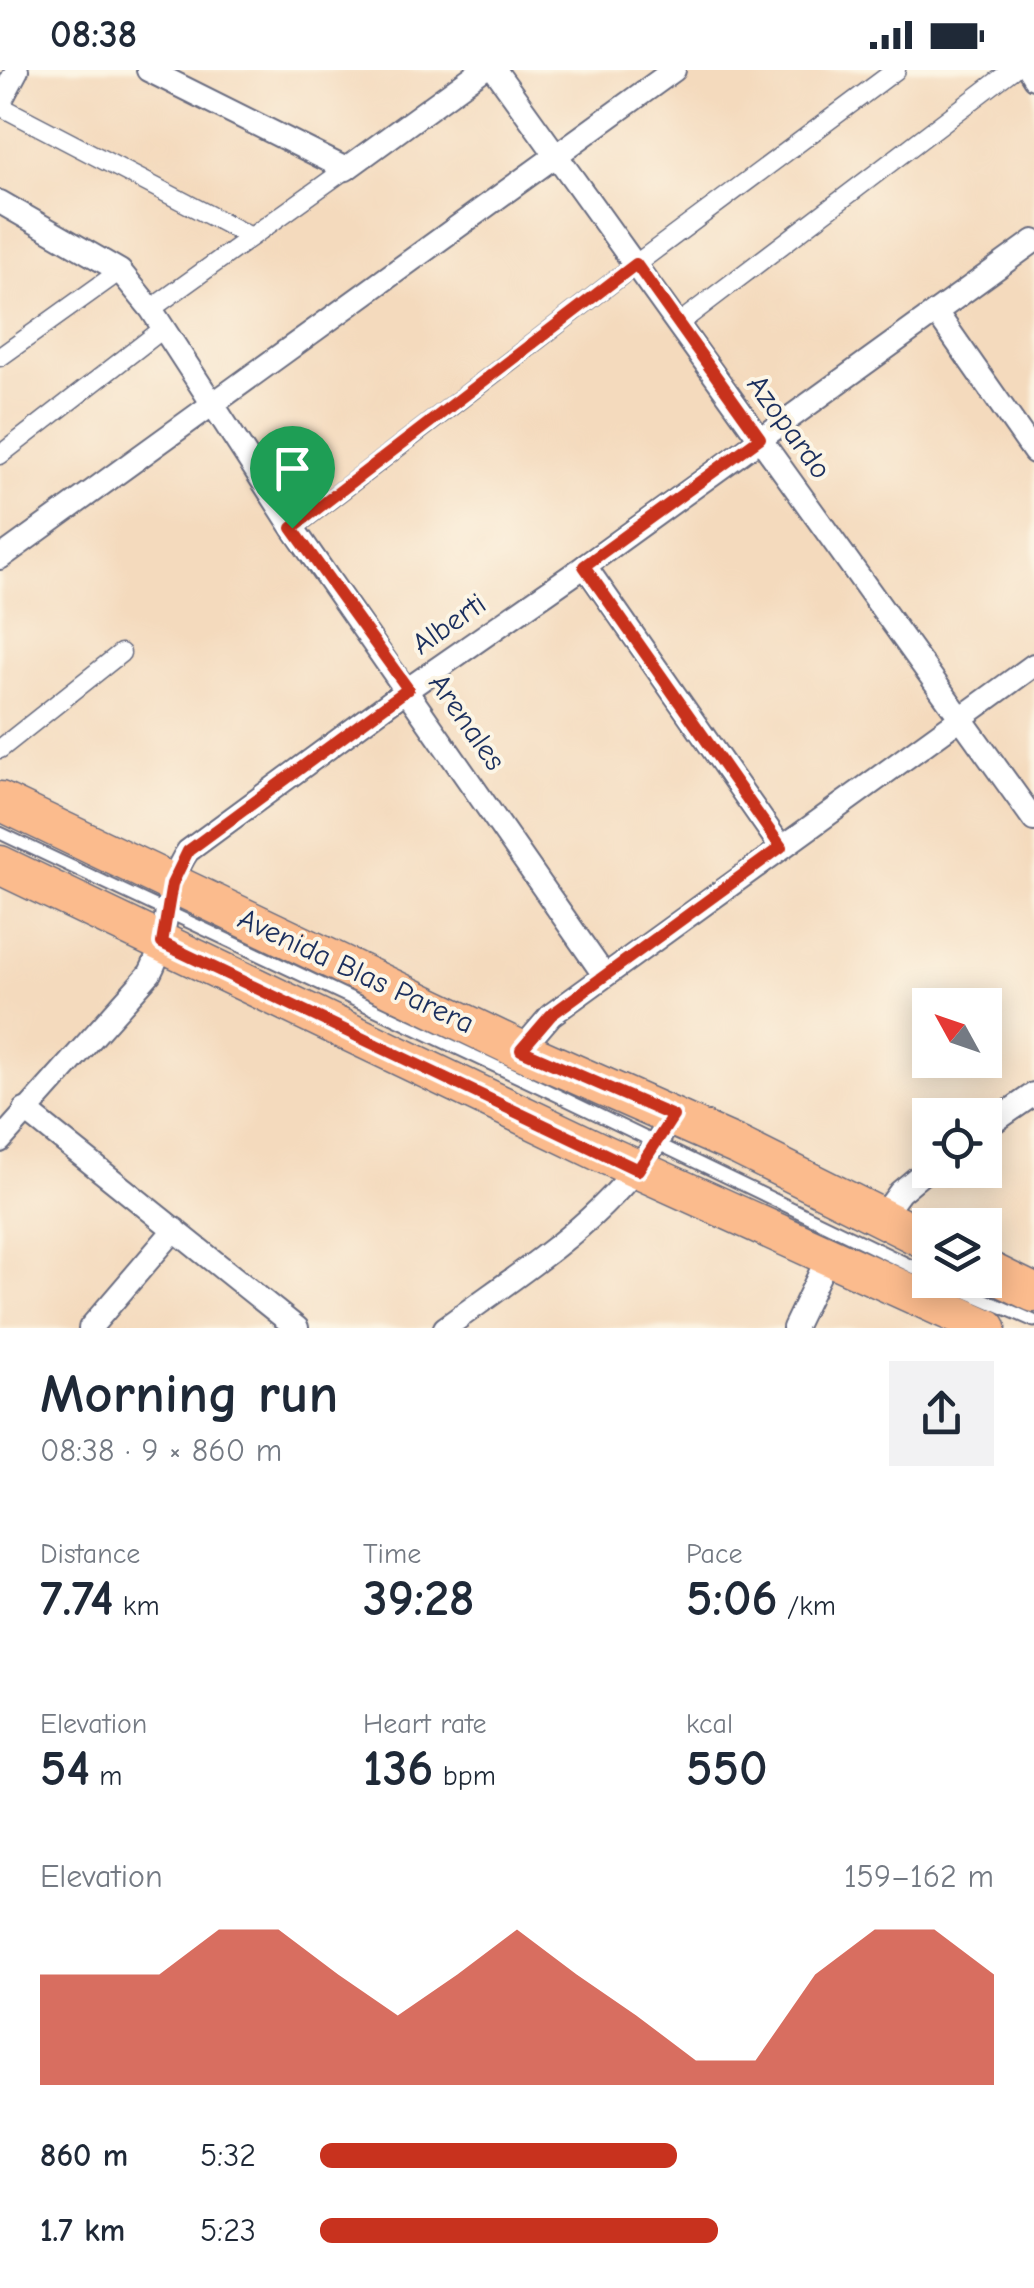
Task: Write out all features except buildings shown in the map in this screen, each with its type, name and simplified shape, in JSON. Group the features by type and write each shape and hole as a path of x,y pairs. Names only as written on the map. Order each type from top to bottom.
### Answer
{"main road":[{"name":"Avenida Blas Parera","path":"0,801 167,912 656,1143 881,1218 912,1233"},
{"name":"Avenida Blas Parera","path":"0,865 167,912 521,1050 829,1255 987,1328"},
{"path":"1002,1277 1034,1292"}],"street":[{"path":"148,70 346,169"},
{"path":"0,455 250,237 482,70"},
{"name":"Azopardo","path":"495,70 1034,820"},
{"path":"0,558 674,70"},
{"path":"292,528 896,70"},
{"path":"678,324 1012,70"},
{"path":"1028,70 1034,78"},
{"path":"10,74 0,104 250,237"},
{"name":"Arenales","path":"0,202 120,271 158,318 292,528 604,975"},
{"name":"Alberti","path":"0,1141 150,973 188,851 1034,241"},
{"path":"0,358 120,271"},
{"path":"936,312 1034,452"},
{"path":"584,566 781,847"},
{"path":"0,749 121,653"},
{"path":"521,1050 551,1015 604,975 1034,665"},
{"path":"1002,1116 1034,1094"},
{"path":"25,1110 298,1328"},
{"path":"445,1328 596,1216 656,1143"},
{"path":"881,1218 912,1182"},
{"path":"90,1328 175,1229"},
{"path":"794,1328 829,1255"}],"lane":[{"path":"0,833 167,912"},
{"path":"656,1143 912,1266"},
{"path":"981,1298 1034,1321"}],"route":[{"path":"636,264 760,438 584,566 781,847 551,1015 521,1050 673,1116 638,1170 162,943 172,884 188,851 408,689 292,528 636,264"}]}
